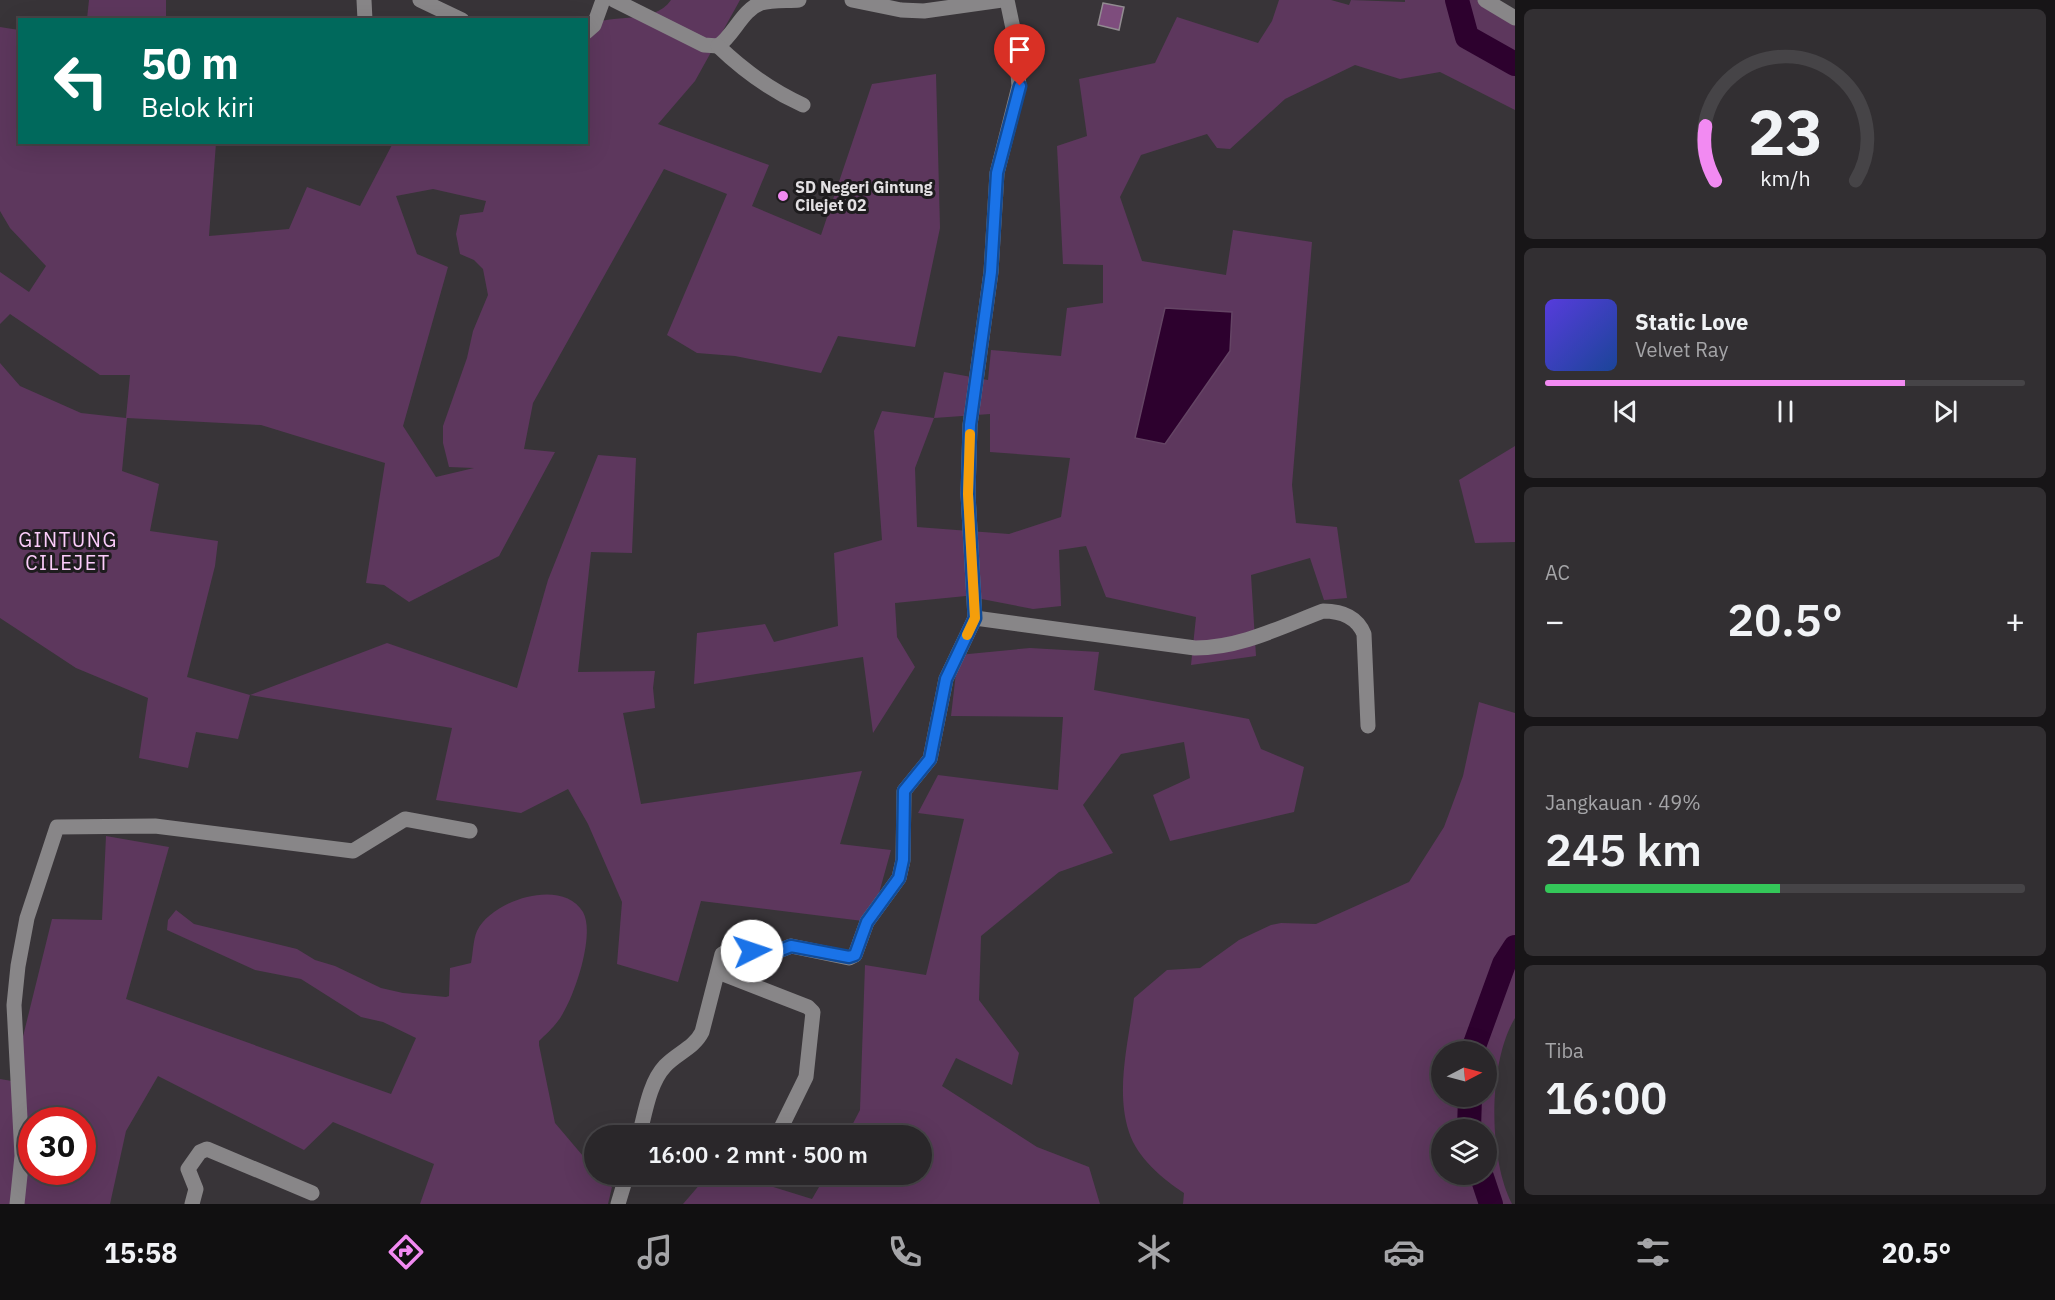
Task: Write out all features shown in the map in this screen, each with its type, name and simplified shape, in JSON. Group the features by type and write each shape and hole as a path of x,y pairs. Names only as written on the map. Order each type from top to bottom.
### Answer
{"street":[{"path":"364,0 364,18"},
{"path":"420,0 458,18"},
{"path":"588,30 594,25 603,0"},
{"path":"614,0 704,45 718,46 726,41 748,13 761,3 799,0"},
{"path":"852,0 901,10 924,11 1002,0"},
{"path":"642,1125 655,1083 665,1066 698,1041 722,954 733,948 771,954 791,946 849,957 855,955 867,922 899,878 903,860 904,791 930,759 946,679 975,618 968,494 970,425 991,272 997,173 1020,86 1015,38 1007,0"},
{"path":"1485,0 1515,18"},
{"path":"718,46 743,70 780,95 803,105"},
{"path":"975,618 1195,648 1217,648 1235,644 1323,611 1346,614 1360,625 1364,634 1368,726"},
{"path":"17,1204 22,1156 14,1005 18,966 27,918 57,827 155,825 352,851 405,819 470,831"},
{"path":"718,972 808,1007 813,1012 806,1077 782,1125"},
{"path":"192,1204 196,1189 188,1169 200,1152 207,1149 312,1193"},
{"path":"618,1204 624,1185"}],"shaded area":[{"path":"89,0 166,0 166,18 87,18"},
{"path":"671,0 740,0 695,81 658,124 769,165 752,206 821,235 872,84 936,74 940,228 915,347 838,336 821,373 735,356 697,353 667,335 727,194 664,169 533,403 524,449 555,452 499,556 409,602 384,585 366,583 385,463 261,425 127,418 122,471 159,484 150,531 218,541 215,566 187,677 250,695 238,739 196,732 188,768 139,758 148,698 76,668 0,618 0,363 20,386 81,413 126,418 130,375 100,375 10,314 0,324 0,272 29,292 46,266 10,228 0,211 0,27 18,30 18,144 216,144 209,236 289,229 307,187 360,206 392,144 588,144 588,26 597,22 654,13","holes":["433,189 486,201 483,212 460,215 456,234 460,254 474,260 483,269 488,295 473,331 467,358 443,426 443,443 449,467 474,468 436,477 403,426 448,267 417,254 396,196"]},
{"path":"1279,0 1331,0 1349,5 1351,0 1405,2 1405,0 1477,0 1515,13 1515,110 1440,72 1400,79 1355,65 1285,99 1230,149 1217,148 1207,134 1141,155 1120,197 1142,261 1226,275 1233,230 1312,242 1292,485 1296,523 1337,527 1347,598 1324,600 1310,558 1251,575 1256,656 1191,665 1196,617 1106,597 1086,546 1059,550 1061,606 1033,609 966,596 895,603 897,637 915,667 873,733 863,657 694,684 697,633 765,624 774,642 838,626 834,553 882,540 874,431 882,411 934,418 944,372 988,380 991,350 1061,356 1067,308 1103,303 1103,265 1063,264 1057,146 1087,136 1079,79 1155,63 1177,17 1258,43 1272,21","holes":["990,414 990,452 1070,458 1061,517 1009,534 917,527 915,468 934,418"]},
{"path":"1165,308 1232,312 1230,351 1165,444 1135,438"},
{"path":"1515,446 1515,542 1475,543 1459,480"},
{"path":"598,455 636,458 632,553 591,552 578,672 655,671 653,688 655,708 623,713 641,804 862,771 840,844 891,850 871,922 701,901 678,982 617,964 622,902 588,824 568,789 521,813 436,800 452,728 250,695 387,643 517,688 548,580"},
{"path":"1030,648 1099,652 1094,690 1249,719 1261,749 1304,767 1294,812 1170,841 1153,795 1190,778 1184,742 1121,754 1083,805 1113,853 1059,872 981,936 979,1000 1019,1053 1012,1085 956,1058 942,1086 1037,1147 1089,1167 1100,1204 683,1204 699,1185 767,1185 812,1199 820,1185 932,1185 932,1125 852,1125 860,1110 865,965 926,975 964,819 918,813 938,775 1058,790 1063,717 951,716 958,655"},
{"path":"1479,702 1515,713 1515,1018 1506,1037 1497,1078 1497,1041 1431,1041 1431,1107 1494,1107 1494,1119 1431,1119 1431,1185 1497,1185 1497,1148 1504,1184 1512,1204 1183,1204 1184,1193 1159,1174 1138,1151 1129,1132 1125,1116 1124,1065 1134,998 1167,970 1200,968 1239,940 1271,925 1316,924 1409,882 1444,827 1463,776"},
{"path":"106,836 169,847 126,999 391,1094 416,1038 383,1022 361,1017 301,979 255,970 167,930 168,920 176,910 194,924 297,949 315,960 335,966 381,988 403,993 446,997 449,996 450,968 471,963 477,931 497,910 512,902 544,894 560,896 573,901 583,912 586,923 585,952 576,984 564,1012 539,1041 539,1045 555,1123 584,1157 584,1185 610,1185 612,1187 608,1204 420,1204 434,1164 333,1122 304,1150 158,1076 126,1131 110,1204 0,1204 0,1079 12,1081 52,919 102,920"}],"building":[{"path":"1103,3 1124,7 1119,30 1098,25"}],"waterway":[{"path":"1457,0 1467,37 1515,64"},
{"path":"1476,1041 1504,964 1515,947"},
{"path":"1469,1119 1470,1107"},
{"path":"1485,1185 1491,1204"}],"slow traffic":[{"path":"967,635 975,618 968,494 970,434"}],"place":[{"name":"SD Negeri Gintung Cilejet 02","path":"783,196"}],"district":[{"name":"GINTUNG CILEJET","path":"68,552"}],"route":[{"path":"752,951 771,954 791,946 849,957 855,955 867,922 899,878 903,860 904,791 907,784 924,769 930,759 946,679 975,618 968,494 970,425 991,272 997,173 1018,102 1020,86"}]}
